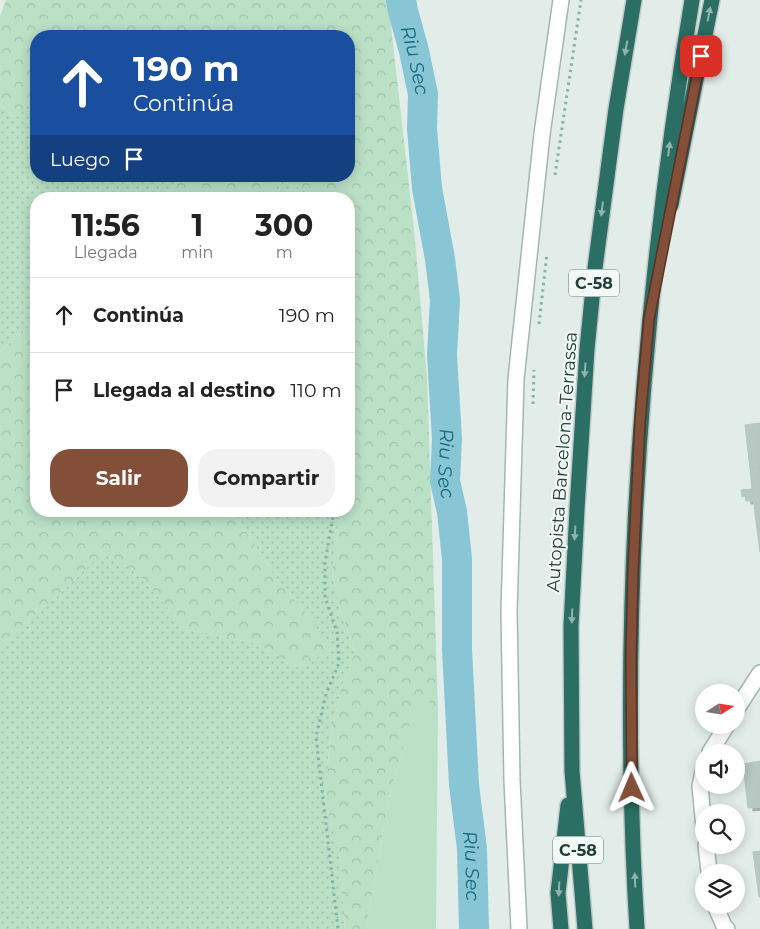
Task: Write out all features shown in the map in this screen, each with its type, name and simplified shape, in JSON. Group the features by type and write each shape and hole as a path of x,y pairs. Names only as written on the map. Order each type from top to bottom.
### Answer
{"highway":[{"name":"Autopista Barcelona-Terrassa","path":"585,929 572,771 571,626 581,429 587,349 605,188 634,0"},
{"path":"637,929 631,757 631,646 637,480 649,319 673,113 692,0"},
{"path":"649,319 712,0"},
{"path":"561,929 558,893 572,771"}],"street":[{"path":"519,929 513,799 509,612 516,379 542,134 561,0"},
{"path":"745,696 760,673"},
{"path":"715,914 716,929"},
{"path":"718,914 727,929"}],"path":[{"path":"554,178 581,0"},
{"path":"539,329 548,244"},
{"path":"532,407 534,367"},
{"path":"333,517 325,562 325,597 337,632 339,663 326,694 316,737 338,929"}],"green space":[{"path":"6,0 388,0 414,229 427,377 438,709 419,694 390,793 366,929 345,929 341,860 325,802 330,739 341,689 355,652 340,608 332,574 339,517 355,517 355,192 311,192 283,182 355,182 355,30 30,30 30,104 14,117 0,105 0,16"},
{"path":"30,104 30,182 176,182 171,192 30,192 30,326 0,351 0,105 14,117"},
{"path":"176,182 279,182 273,192 171,192"},
{"path":"279,182 283,182 311,192 273,192"},
{"path":"30,326 30,517 237,517 276,578 311,619 329,648 303,670 255,643 187,630 135,570 102,553 71,583 0,645 0,351"},
{"path":"237,517 339,517 332,574 340,608 355,652 341,689 330,739 325,802 341,860 345,929 0,929 0,645 71,583 102,553 135,570 187,630 255,643 303,670 311,619 276,578"},
{"path":"419,693 438,709 436,929 366,929 390,793"}],"building":[{"path":"760,423 760,468 750,469 745,425"},
{"path":"760,468 760,513 755,514 754,501 746,501 745,496 742,497 741,490 752,489 750,469"},
{"path":"760,513 760,552 755,514"},
{"path":"760,761 760,807 748,808 745,764"},
{"path":"760,851 760,897 759,897 753,852"}],"waterway":[{"name":"Riu Sec","path":"401,0 423,94 422,129 427,188 440,259 445,300 442,355 447,439 445,481 452,512 457,559 457,649 464,785 472,849 474,929"}],"route":[{"path":"632,788 631,656 636,489 649,319 701,56"}]}
